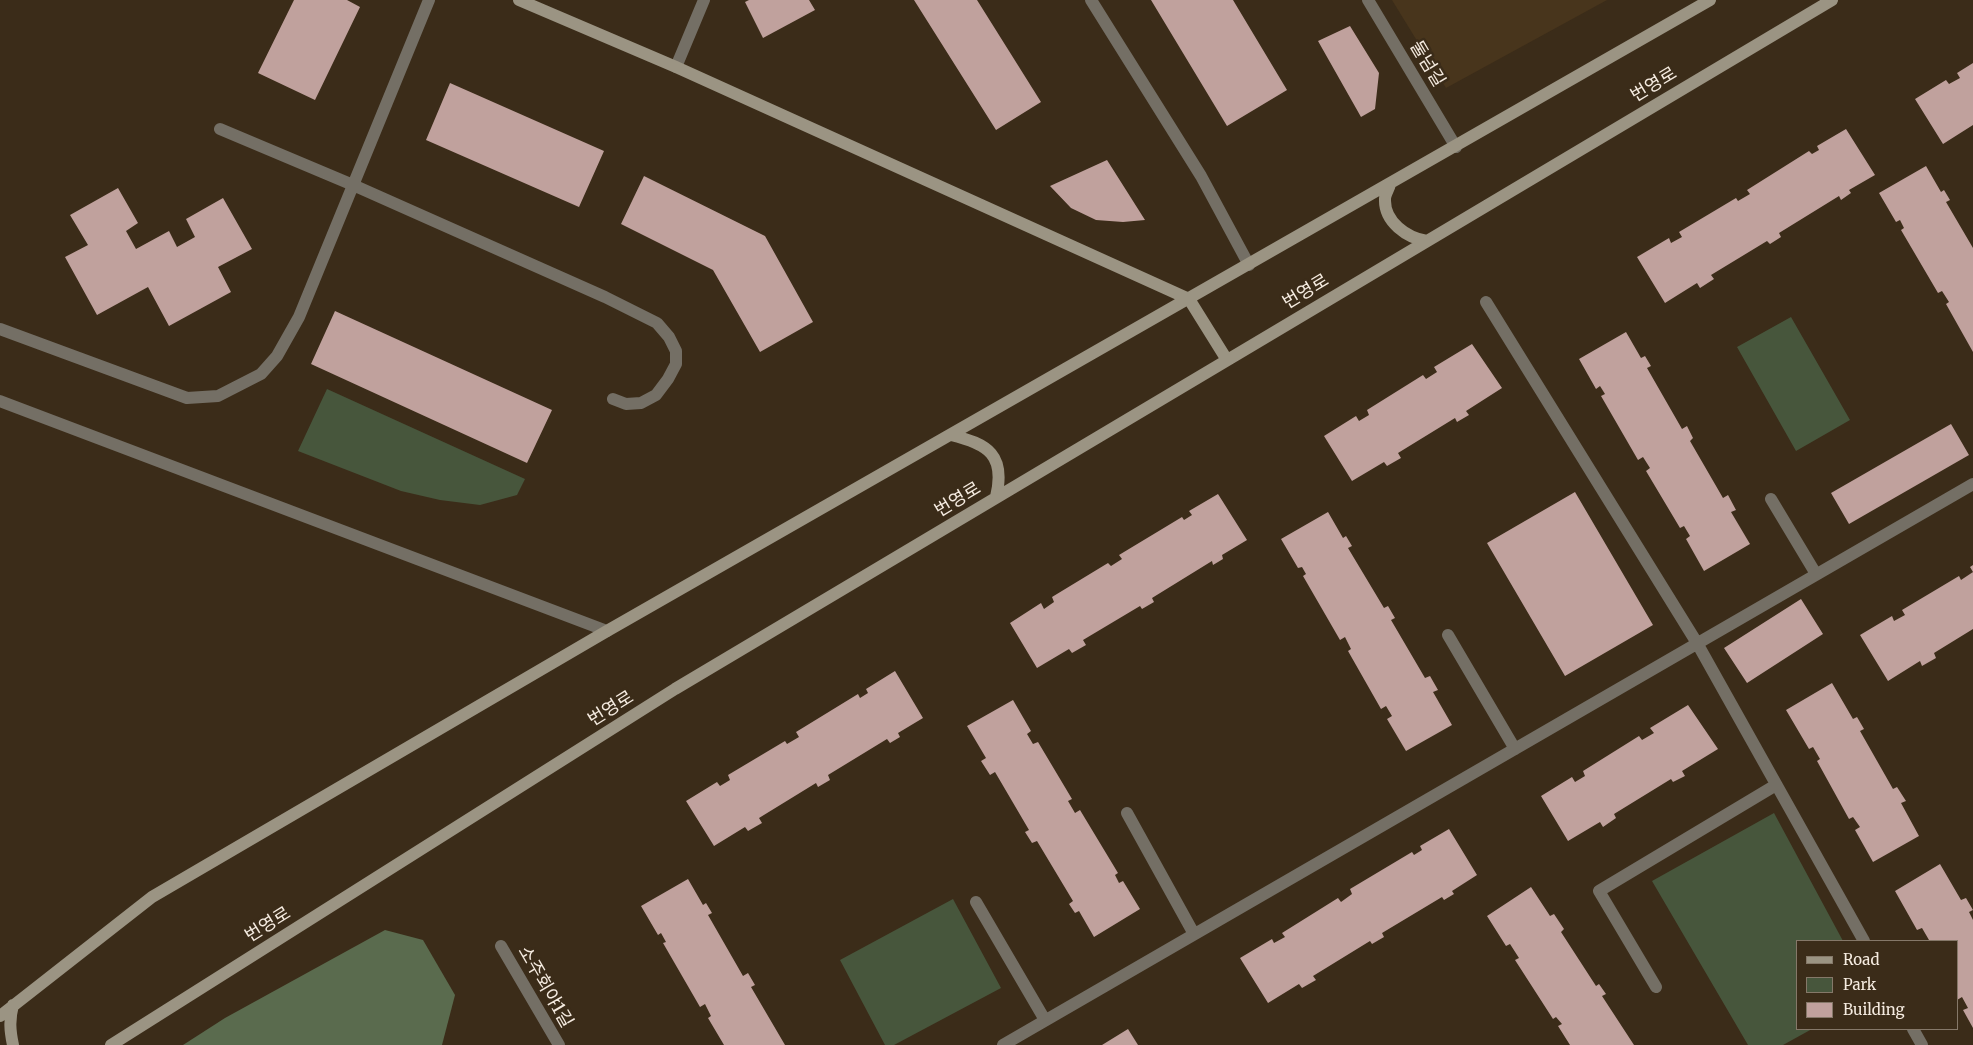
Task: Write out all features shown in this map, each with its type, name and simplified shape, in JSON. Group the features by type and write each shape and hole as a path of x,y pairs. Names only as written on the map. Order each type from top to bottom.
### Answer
{"street":[{"path":"0,329 187,398 218,396 261,374 277,356 299,317 430,0"},
{"path":"519,0 676,67 1190,299 1227,360"},
{"path":"676,67 704,0"},
{"path":"1092,0 1201,176 1249,264"},
{"name":"둘넘길","path":"1368,0 1456,146"},
{"path":"0,1016 152,897 607,631 1710,0"},
{"name":"번영로","path":"111,1045 675,689 1832,0"},
{"path":"220,129 353,185 605,297 658,323 669,337 676,351 676,364 668,379 656,395 641,403 626,404 613,399"},
{"path":"1390,184 1385,198 1388,214 1392,221 1406,234 1427,241"},
{"path":"1486,302 1697,643 1863,940"},
{"path":"0,401 607,631"},
{"path":"951,435 974,441 984,446 994,458 1000,473 996,497"},
{"path":"1003,1045 1973,484"},
{"path":"1770,499 1816,574"},
{"path":"1448,634 1515,749"},
{"path":"1656,987 1599,891 1776,785"},
{"path":"1127,813 1194,934"},
{"path":"976,902 1045,1020"},
{"name":"소주회야1길","path":"501,946 559,1045"},
{"path":"13,1045 10,1016 14,1005"},
{"path":"1914,1030 1922,1045"}],"shaded area":[{"path":"1392,0 1607,0 1446,88"}],"green space":[{"path":"1791,317 1850,420 1796,451 1737,347"},
{"path":"327,389 525,479 517,495 480,505 440,500 401,491 298,451"},
{"path":"1774,813 1842,940 1796,940 1796,1030 1810,1030 1783,1045 1748,1045 1652,881"},
{"path":"953,899 1001,988 894,1045 885,1045 840,960"},
{"path":"385,930 423,940 455,995 442,1045 183,1045 225,1018"}],"building":[{"path":"294,0 347,0 360,7 315,100 258,73"},
{"path":"749,0 809,0 815,10 763,38 745,2"},
{"path":"914,0 977,0 1041,102 996,130"},
{"path":"1151,0 1233,0 1287,90 1227,126"},
{"path":"1350,26 1379,73 1375,109 1361,117 1318,41"},
{"path":"1973,63 1973,125 1943,144 1915,99 1946,80 1949,84 1960,78 1957,73"},
{"path":"450,83 604,151 579,207 426,140"},
{"path":"1846,129 1875,175 1849,190 1851,193 1841,200 1839,196 1779,233 1781,237 1770,244 1767,241 1711,275 1714,279 1700,288 1697,283 1665,303 1637,257 1669,238 1671,243 1682,237 1679,232 1736,198 1738,201 1750,194 1747,190 1809,151 1812,154 1819,150 1817,146"},
{"path":"1107,160 1145,220 1123,222 1096,220 1071,208 1050,186"},
{"path":"1926,166 1941,192 1944,190 1950,200 1946,202 1973,248 1973,352 1946,304 1949,302 1942,291 1938,293 1901,230 1904,228 1900,220 1896,222 1879,193"},
{"path":"644,176 765,236 813,322 760,352 713,270 621,224"},
{"path":"118,188 138,223 126,231 136,249 169,231 177,247 195,237 186,219 223,198 252,249 218,267 231,292 169,326 148,287 97,315 65,257 88,245 70,215"},
{"path":"335,311 552,410 527,463 311,364"},
{"path":"1626,332 1641,358 1645,356 1651,366 1647,368 1682,429 1687,426 1693,438 1690,441 1723,498 1728,495 1736,510 1731,512 1750,544 1704,571 1686,539 1690,536 1684,526 1680,528 1646,471 1650,468 1643,457 1638,460 1601,396 1605,394 1600,386 1596,389 1579,359"},
{"path":"1472,344 1502,388 1466,411 1469,415 1457,422 1455,418 1398,453 1401,458 1387,466 1384,462 1352,481 1324,436 1356,416 1359,421 1369,415 1367,410 1423,375 1426,379 1437,372 1434,367"},
{"path":"1951,424 1969,455 1849,524 1831,493"},
{"path":"1575,492 1653,625 1565,676 1487,543"},
{"path":"1218,494 1247,540 1222,555 1223,559 1213,565 1212,561 1152,598 1154,602 1142,609 1140,606 1083,640 1086,645 1072,653 1069,649 1037,668 1010,623 1041,603 1044,609 1054,602 1052,597 1108,563 1111,566 1122,559 1119,555 1182,517 1184,520 1192,515 1189,511"},
{"path":"1328,512 1343,538 1346,536 1352,546 1348,548 1384,608 1388,606 1395,618 1391,620 1425,678 1430,676 1438,690 1433,692 1452,725 1406,751 1387,719 1392,716 1386,706 1381,709 1348,651 1351,649 1345,637 1340,640 1303,576 1306,574 1302,567 1298,568 1281,539"},
{"path":"1973,572 1973,629 1934,653 1936,658 1922,666 1920,661 1888,681 1860,635 1892,616 1894,621 1905,615 1902,610 1959,576 1961,580"},
{"path":"1801,599 1823,634 1747,683 1724,648"},
{"path":"895,671 923,718 898,733 900,737 890,743 887,739 828,775 830,780 818,787 816,783 759,818 762,823 748,831 745,827 714,846 686,801 717,782 720,786 730,780 728,775 785,741 787,744 799,737 796,732 858,694 860,698 868,693 866,689"},
{"path":"1832,683 1853,719 1857,717 1864,729 1860,731 1893,789 1897,787 1906,801 1901,803 1919,836 1873,862 1855,830 1860,827 1853,817 1849,819 1817,761 1820,759 1813,747 1809,749 1786,710"},
{"path":"1013,700 1031,731 1027,734 1033,744 1038,742 1072,799 1068,801 1075,813 1080,810 1118,873 1115,875 1119,883 1123,881 1140,909 1094,937 1079,911 1075,913 1069,904 1073,901 1037,841 1032,843 1025,832 1029,830 995,772 990,775 981,761 986,758 967,726"},
{"path":"1688,705 1718,749 1682,771 1685,776 1673,782 1671,779 1614,814 1616,818 1603,827 1600,822 1568,841 1541,796 1572,777 1575,782 1585,776 1583,771 1639,736 1642,740 1654,733 1650,728"},
{"path":"1449,829 1477,875 1452,891 1454,894 1444,900 1442,897 1382,933 1384,937 1372,944 1370,941 1313,976 1316,980 1302,988 1299,984 1268,1003 1240,958 1272,939 1274,943 1285,937 1282,933 1338,898 1341,902 1352,894 1350,889 1412,852 1414,855 1422,850 1420,846"},
{"path":"1940,864 1961,900 1966,898 1973,910 1969,912 1973,920 1973,1028 1963,1010 1968,1008 1962,997 1958,999 1958,940 1929,940 1922,928 1917,930 1895,891"},
{"path":"688,879 703,905 706,903 712,913 708,915 743,976 748,973 755,985 751,987 785,1045 724,1045 708,1018 711,1016 705,1004 700,1007 663,943 666,942 661,933 658,935 641,906"},
{"path":"1531,887 1550,916 1554,914 1564,929 1561,932 1596,986 1599,984 1606,994 1602,996 1634,1045 1570,1045 1558,1026 1562,1024 1556,1017 1553,1019 1515,960 1519,958 1510,944 1506,946 1487,916"},
{"path":"1128,1029 1138,1045 1102,1045"}]}
